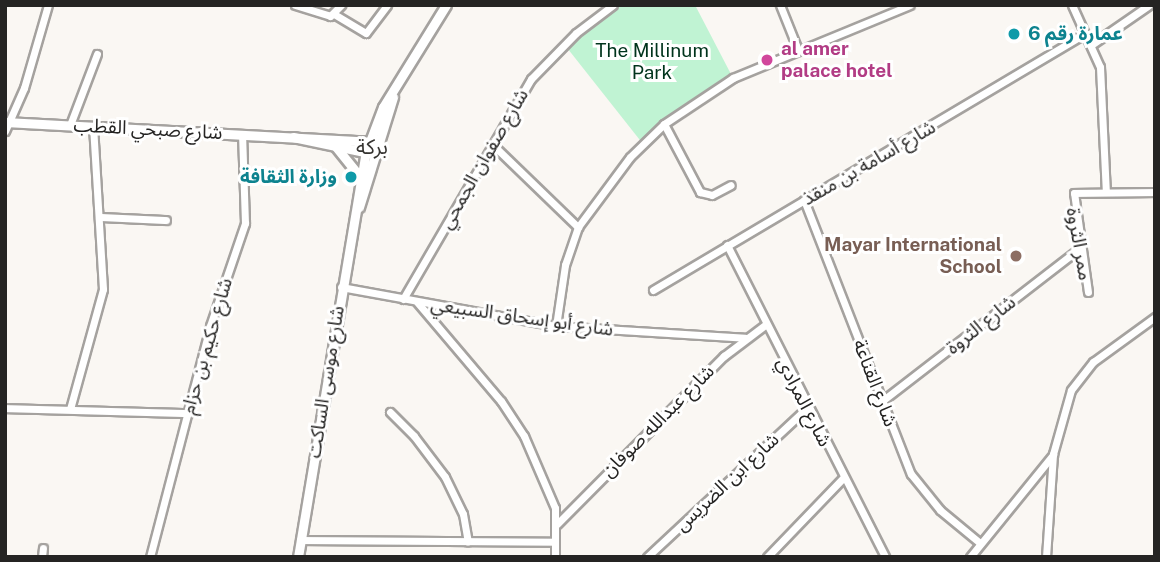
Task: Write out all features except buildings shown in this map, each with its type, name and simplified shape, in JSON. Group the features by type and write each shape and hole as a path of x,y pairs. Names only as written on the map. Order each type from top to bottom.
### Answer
{"street":[{"path":"7,125 24,88 48,5"},
{"path":"295,5 325,16 334,14 341,5"},
{"path":"334,14 366,33 387,5"},
{"name":"شارع موسى الساكت","path":"298,557 341,287 371,154 394,95 446,5"},
{"name":"شارع صفوان الجمحي","path":"403,299 531,79 570,38 613,5"},
{"path":"780,5 797,50"},
{"path":"556,326 565,265 579,227 630,158 664,124 733,78 910,5"},
{"path":"1072,5 1091,45 1102,82 1106,192"},
{"path":"1091,45 1149,5"},
{"name":"شارع أسامة بن منقذ","path":"653,290 1084,34"},
{"path":"70,125 97,54"},
{"path":"664,124 700,192 712,195 731,185"},
{"name":"شارع صبحي القطب","path":"7,125 70,125 375,141"},
{"path":"70,409 102,298 93,126"},
{"name":"شارع حكيم بن حزام","path":"150,557 210,326 244,223 242,134"},
{"name":"شارع صبحي القطب","path":"292,137 371,154"},
{"path":"334,146 361,178"},
{"path":"494,146 579,227"},
{"name":"شارع موسى الساكت","path":"358,208 361,178 371,154"},
{"name":"ممر الثروة","path":"1088,292 1079,249 1073,193 1155,192"},
{"name":"شارع القناعة","path":"804,200 882,401 918,485 981,543"},
{"path":"99,217 166,220"},
{"name":"شارع المرادي","path":"727,245 807,408 885,557"},
{"name":"شارع الثروة","path":"882,401 1079,249"},
{"name":"شارع أبو إسحاق السبيعي","path":"341,287 556,326 746,338"},
{"path":"416,302 501,401 524,436 548,489 557,524 555,557"},
{"path":"1046,557 1053,454 1076,380 1155,317"},
{"name":"شارع عبدالله صوفان","path":"557,524 746,338 765,325"},
{"path":"5,408 188,413"},
{"name":"شارع ابن الضريس","path":"647,557 807,408"},
{"path":"390,412 445,477 463,514 468,542"},
{"path":"970,557 1053,454"},
{"path":"768,557 843,478"},
{"path":"300,540 555,542"},
{"path":"43,548 43,557"}],"green space":[{"name":"The Millinum Park","path":"613,5 695,5 733,78 643,144 564,44"}],"place":[{"name":"عمارة رقم 6","path":"1014,34"},
{"name":"al amer palace hotel","path":"767,60"},
{"name":"وزارة الثقافة","path":"351,177"},
{"name":"Mayar International School","path":"1016,256"}],"district":[{"name":"بركة","path":"372,147"}]}
